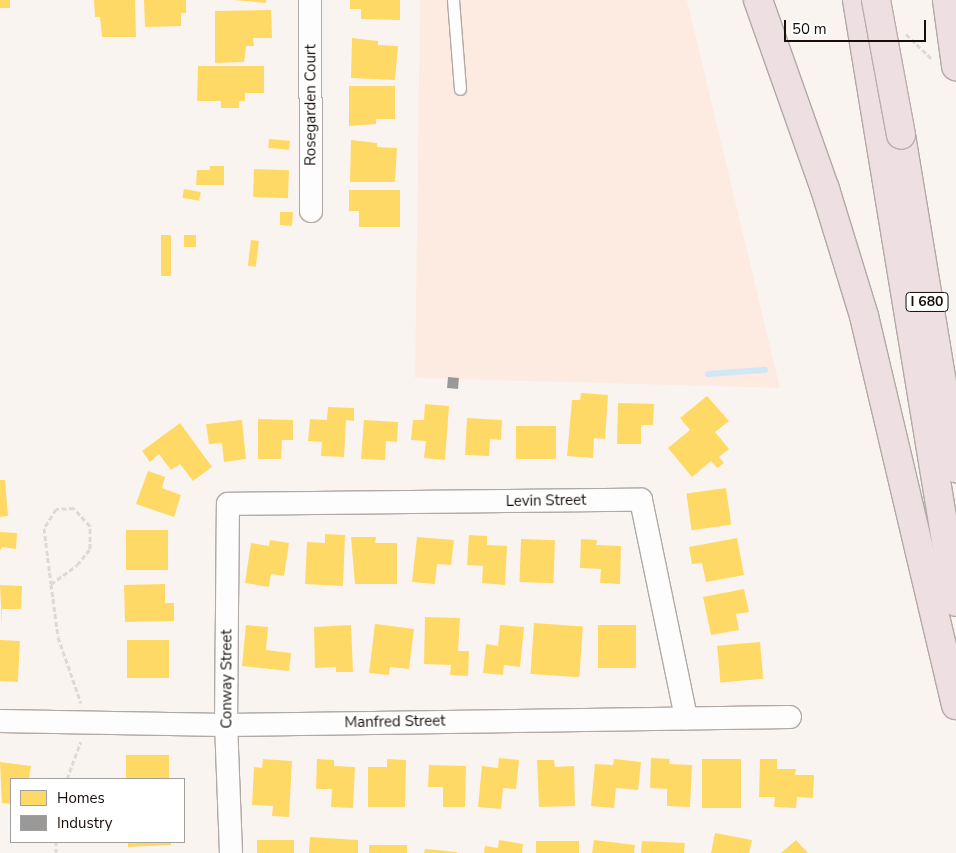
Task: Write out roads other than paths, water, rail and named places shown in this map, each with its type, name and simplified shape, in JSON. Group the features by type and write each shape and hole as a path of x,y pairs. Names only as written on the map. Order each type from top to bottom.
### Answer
{"highway":[{"path":"758,0 825,189 864,316 956,705"},
{"name":"I 680","path":"857,0 956,602"},
{"name":"I 680","path":"876,0 901,135 956,469"},
{"path":"945,64 947,1"}],"street":[{"name":"Rosegarden Court","path":"310,0 311,211"},
{"name":"Levin Street","path":"228,504 641,500 686,718"},
{"name":"Conway Street","path":"228,504 226,725 231,853"},
{"name":"Manfred Street","path":"0,721 226,725 790,717"}],"lane":[{"path":"453,0 460,89"}],"waterway":[{"path":"708,374 765,370"}]}
